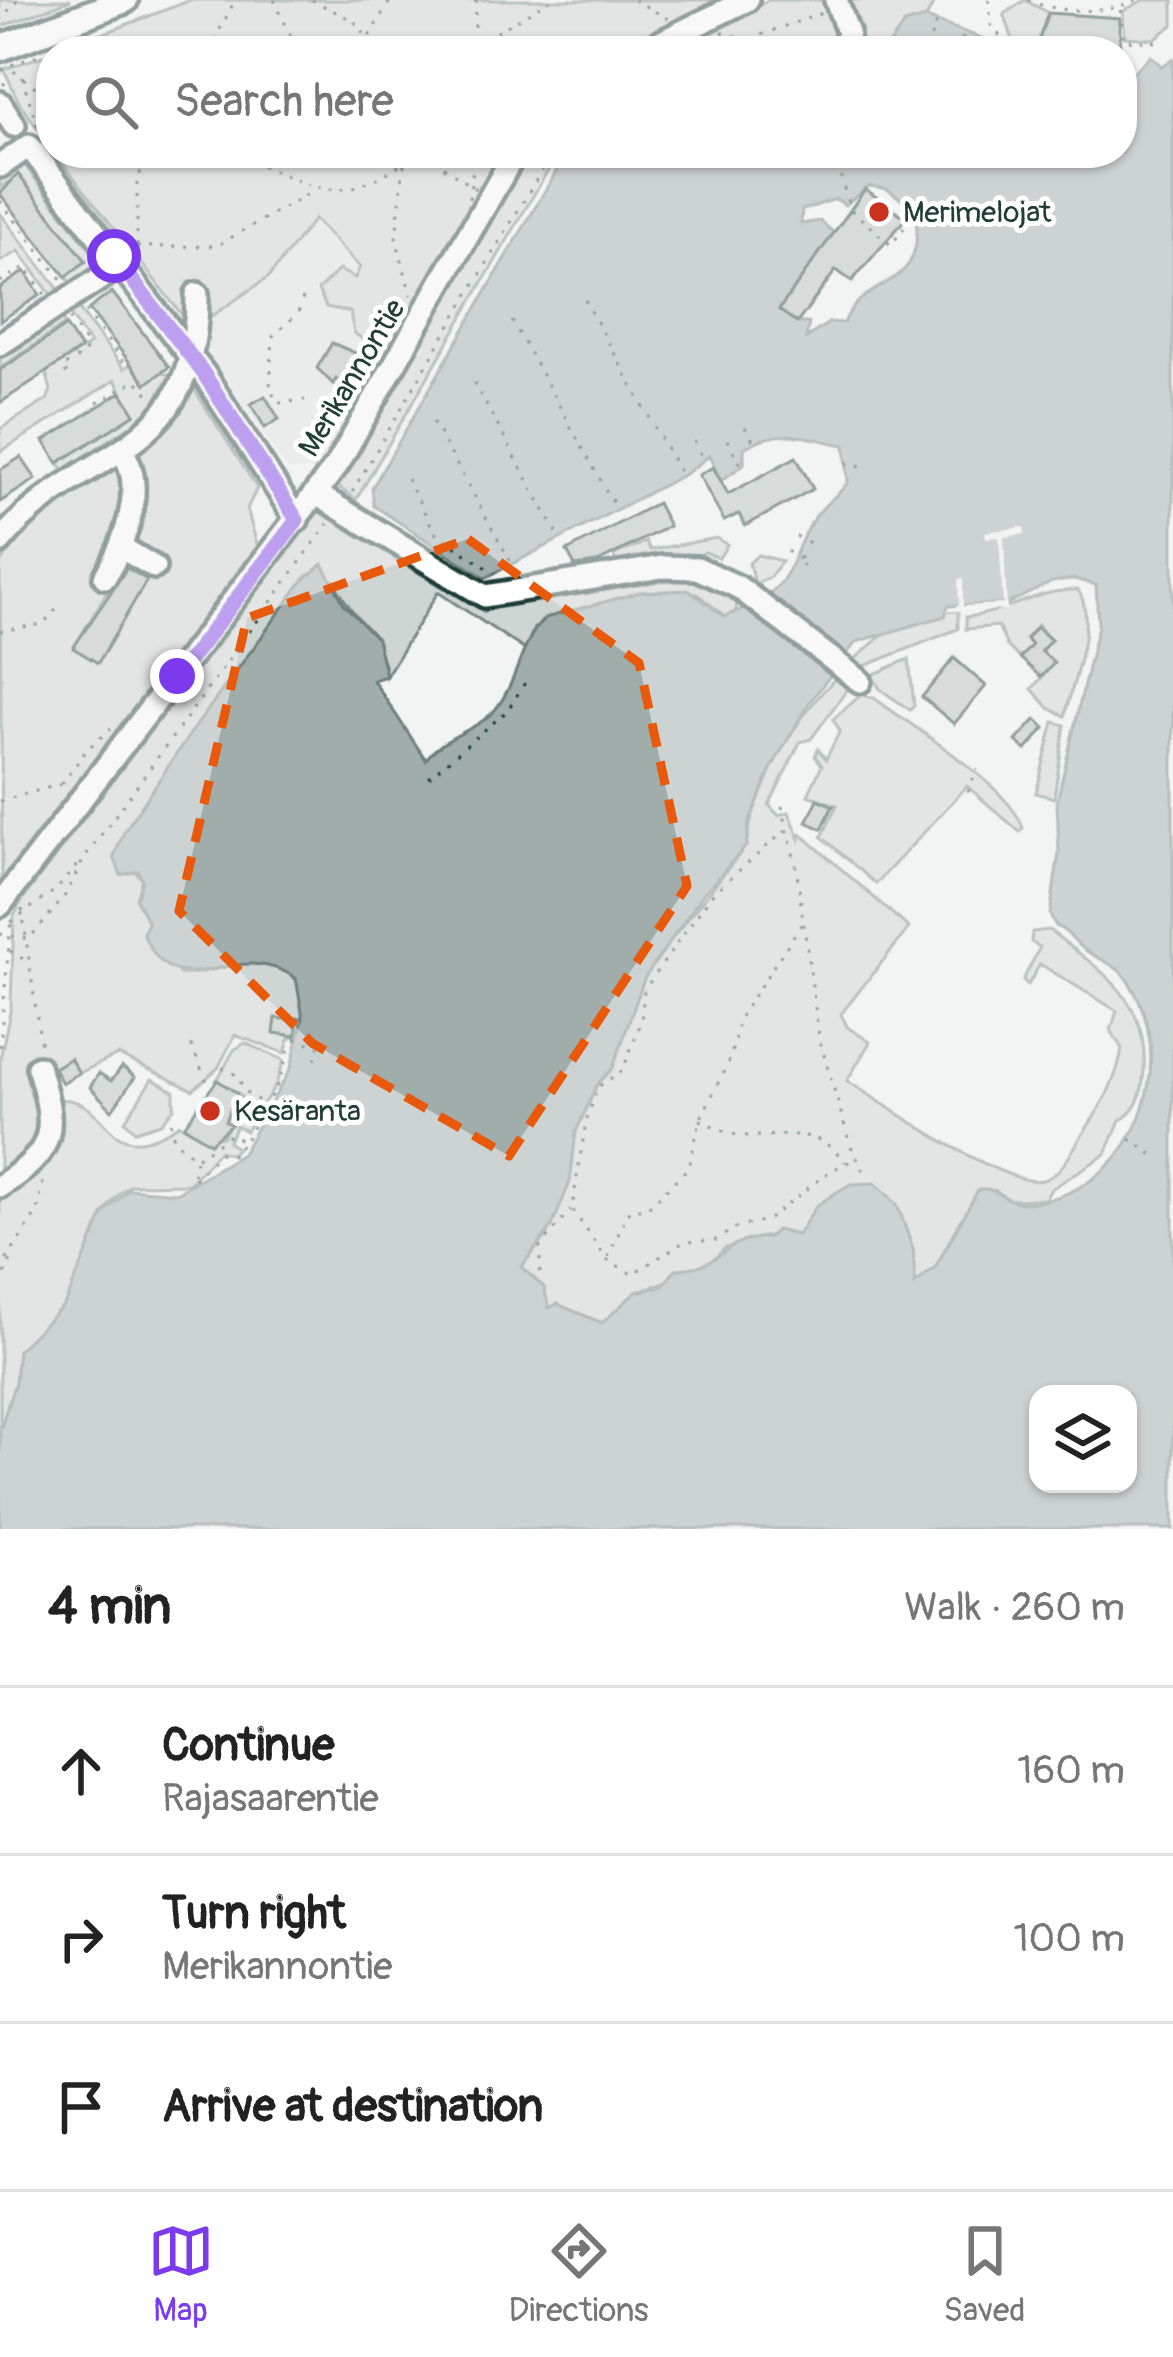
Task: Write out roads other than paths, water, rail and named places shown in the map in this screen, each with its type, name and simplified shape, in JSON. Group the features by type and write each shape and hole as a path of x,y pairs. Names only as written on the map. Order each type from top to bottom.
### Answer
{"main road":[{"path":"0,48 125,0"}],"street":[{"path":"674,36 747,0"},
{"path":"837,4 847,36"},
{"path":"0,103 14,125"},
{"path":"0,166 36,143"},
{"path":"53,168 189,354 297,520"},
{"name":"Merikannontie","path":"10,912 316,494 389,378 507,168"},
{"path":"0,344 121,265"},
{"path":"0,542 26,514 122,451 169,409 197,330 197,295"},
{"path":"106,578 122,548 134,483 122,451"},
{"path":"316,494 492,598 662,567 707,571 746,593 860,681"},
{"path":"122,548 154,567"},
{"path":"0,1186 42,1155 51,1117 38,1067"}],"tunnel":[{"path":"193,276 197,294"}],"place":[{"name":"Merimelojat","path":"879,212"},
{"name":"Kesäranta","path":"210,1111"}]}
